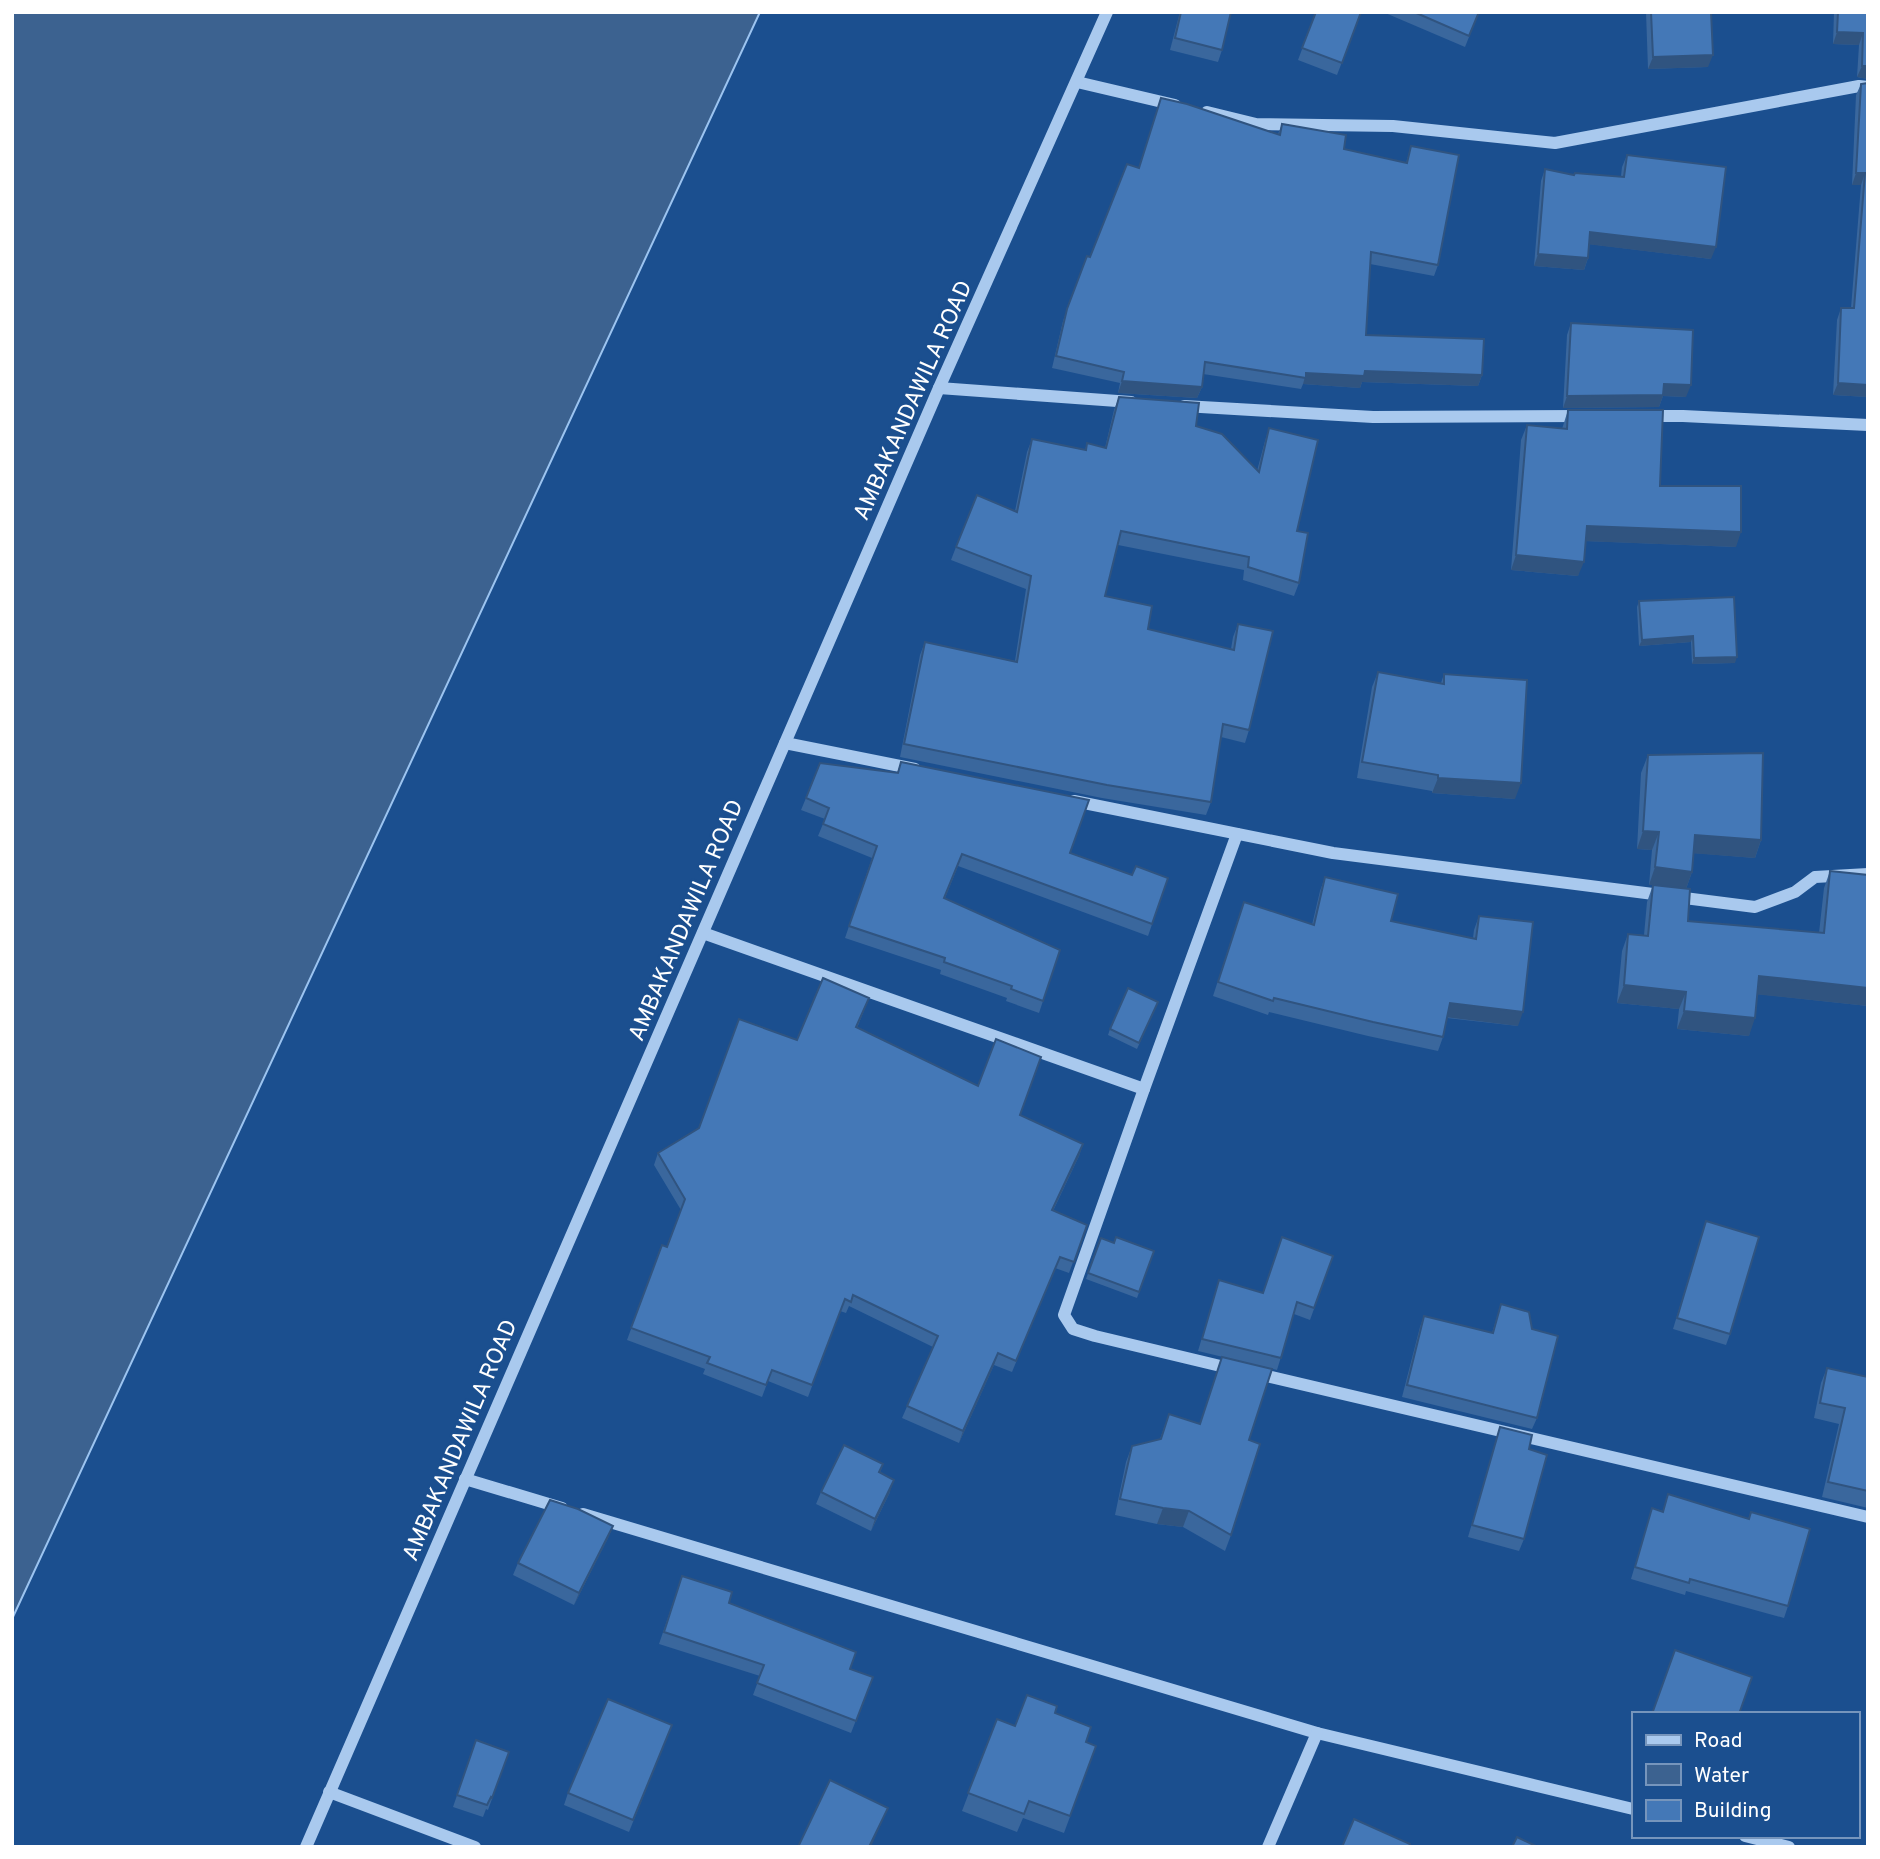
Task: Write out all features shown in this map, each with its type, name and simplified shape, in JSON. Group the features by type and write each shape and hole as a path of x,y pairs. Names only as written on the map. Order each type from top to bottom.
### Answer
{"street":[{"name":"AMBAKANDAWILA ROAD","path":"306,1847 939,388 1107,12"},
{"path":"1077,82 1256,124 1393,126 1555,143 1859,86 1868,87"},
{"path":"939,388 1141,403"},
{"path":"1168,405 1373,417 1589,416"},
{"path":"1643,416 1868,425"},
{"path":"785,743 922,771"},
{"path":"1059,798 1333,853 1755,907 1795,892 1815,877 1868,874"},
{"path":"1237,834 1064,1315 1073,1329 1868,1517"},
{"path":"703,933 1144,1089"},
{"path":"465,1479 1317,1733 1632,1809"},
{"path":"1268,1847 1317,1733"},
{"path":"329,1792 475,1847"},
{"path":"1753,1838 1789,1847"}],"water":[{"path":"12,12 760,12 12,1619"}],"building":[{"path":"1181,12 1231,12 1222,50 1175,38"},
{"path":"1316,12 1361,12 1342,63 1302,48"},
{"path":"1414,12 1479,12 1469,36"},
{"path":"1651,12 1711,12 1713,55 1653,57"},
{"path":"1838,12 1868,12 1868,66 1862,66 1863,33 1837,32"},
{"path":"1868,83 1868,385 1838,383 1841,308 1854,308 1865,173 1856,173 1861,84"},
{"path":"1161,98 1280,135 1282,124 1346,135 1344,149 1407,163 1411,146 1459,155 1438,265 1371,252 1366,335 1484,339 1482,375 1365,371 1364,376 1306,373 1306,378 1205,362 1202,387 1122,381 1124,372 1056,356 1067,309 1087,256 1090,257 1127,164 1139,168"},
{"path":"1627,155 1726,167 1716,247 1590,232 1588,258 1538,254 1545,169 1574,175 1624,177"},
{"path":"1571,323 1693,330 1691,385 1664,384 1663,395 1567,396"},
{"path":"1119,397 1199,403 1196,426 1222,434 1259,472 1269,428 1318,440 1297,531 1308,533 1299,583 1248,567 1249,557 1121,531 1105,596 1152,606 1148,629 1234,650 1238,624 1273,631 1249,730 1223,724 1211,802 1107,785 904,744 925,642 1017,662 1031,576 956,547 977,495 1017,512 1032,439 1086,450 1087,443 1106,448"},
{"path":"1568,410 1663,410 1660,486 1741,486 1741,532 1587,526 1584,562 1516,555 1527,425 1567,429"},
{"path":"1734,597 1737,657 1694,658 1693,636 1642,640 1639,601"},
{"path":"1378,672 1444,684 1444,674 1527,680 1521,783 1438,778 1438,775 1362,762"},
{"path":"1763,753 1761,840 1695,835 1692,872 1655,867 1659,832 1643,831 1648,755"},
{"path":"901,762 1089,800 1070,853 1132,875 1136,866 1168,878 1152,924 962,854 944,898 1060,950 1043,1001 1011,989 1012,986 944,962 945,958 849,926 877,846 823,824 829,808 806,798 820,763 898,773"},
{"path":"1830,871 1868,875 1868,988 1759,976 1755,1018 1684,1011 1686,992 1624,985 1628,934 1648,936 1653,885 1690,889 1688,921 1824,933"},
{"path":"1325,877 1398,894 1391,921 1476,939 1479,916 1533,922 1523,1012 1450,1003 1443,1037 1274,998 1273,1001 1218,982 1244,902 1314,925"},
{"path":"823,978 869,998 856,1027 978,1086 996,1039 1041,1057 1020,1115 1083,1144 1052,1210 1087,1225 1074,1262 1060,1257 1016,1361 998,1353 963,1431 907,1406 938,1336 853,1295 851,1302 845,1299 812,1385 772,1370 766,1385 707,1363 710,1357 631,1328 662,1245 667,1247 685,1199 658,1153 699,1128 739,1019 797,1040"},
{"path":"1128,988 1158,1002 1139,1043 1110,1029"},
{"path":"1706,1221 1759,1237 1730,1334 1677,1318"},
{"path":"1116,1237 1154,1251 1139,1292 1088,1273 1101,1238 1114,1243"},
{"path":"1282,1237 1333,1256 1314,1308 1297,1302 1281,1358 1202,1339 1219,1280 1263,1293"},
{"path":"1501,1304 1529,1312 1532,1329 1558,1336 1537,1418 1407,1385 1424,1316 1493,1333"},
{"path":"1222,1357 1272,1369 1249,1440 1260,1444 1231,1535 1189,1511 1120,1499 1132,1446 1161,1439 1169,1414 1200,1424"},
{"path":"1827,1368 1868,1377 1868,1491 1828,1482 1845,1408 1820,1403"},
{"path":"1500,1427 1532,1435 1529,1449 1547,1455 1524,1539 1472,1525"},
{"path":"844,1445 883,1464 879,1472 894,1480 875,1519 821,1492"},
{"path":"1668,1494 1749,1519 1751,1512 1810,1529 1788,1606 1690,1579 1689,1583 1635,1567 1652,1508 1663,1512"},
{"path":"550,1500 578,1509 613,1526 579,1593 518,1563"},
{"path":"682,1576 732,1592 729,1603 856,1652 850,1669 873,1677 856,1721 757,1683 764,1665 664,1632"},
{"path":"1675,1650 1752,1677 1740,1712 1653,1712"},
{"path":"1027,1695 1057,1706 1055,1713 1091,1727 1086,1742 1096,1746 1070,1816 1029,1801 1024,1814 968,1793 997,1719 1015,1726"},
{"path":"608,1699 672,1725 633,1820 568,1793"},
{"path":"476,1740 509,1752 487,1805 457,1795"},
{"path":"830,1780 888,1808 869,1847 798,1847"},
{"path":"1354,1819 1410,1844 1409,1847 1342,1847"},
{"path":"1517,1837 1538,1847 1512,1847"}]}
